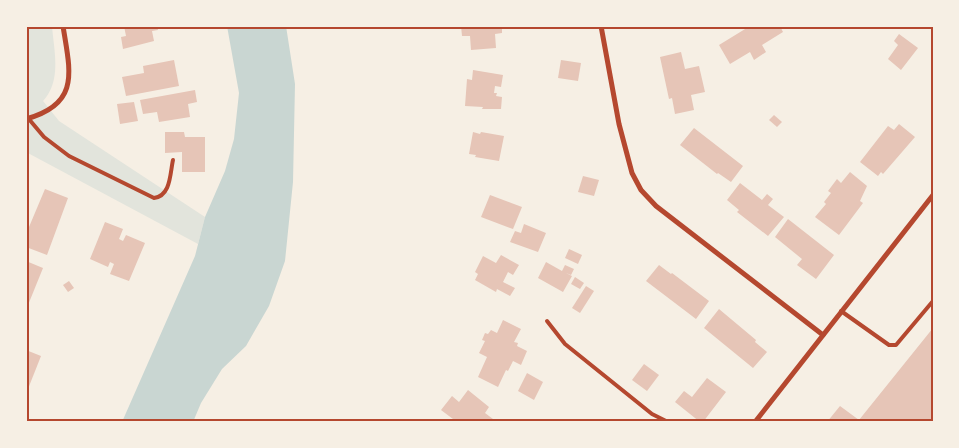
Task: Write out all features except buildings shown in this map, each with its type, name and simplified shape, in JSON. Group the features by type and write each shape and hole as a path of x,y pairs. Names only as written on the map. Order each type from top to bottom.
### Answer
{"street":[{"path":"27,119 56,106 66,93 68,77 63,26"},
{"path":"601,26 619,124 632,173 641,190 656,206 823,335"},
{"path":"755,422 933,195"}],"lane":[{"path":"27,119 44,137 69,156 154,198 166,190 173,160"},
{"path":"841,312 889,345 896,345 933,301"},
{"path":"547,320 565,344 652,414 668,422"}],"shaded area":[{"path":"26,26 52,26 55,75 49,93 43,101 59,121 205,217 198,244 26,152"},
{"path":"227,26 286,26 295,84 293,182 285,261 269,306 246,346 222,369 201,403 193,422 122,422 195,256 205,217 225,171 234,139 239,93"}]}
